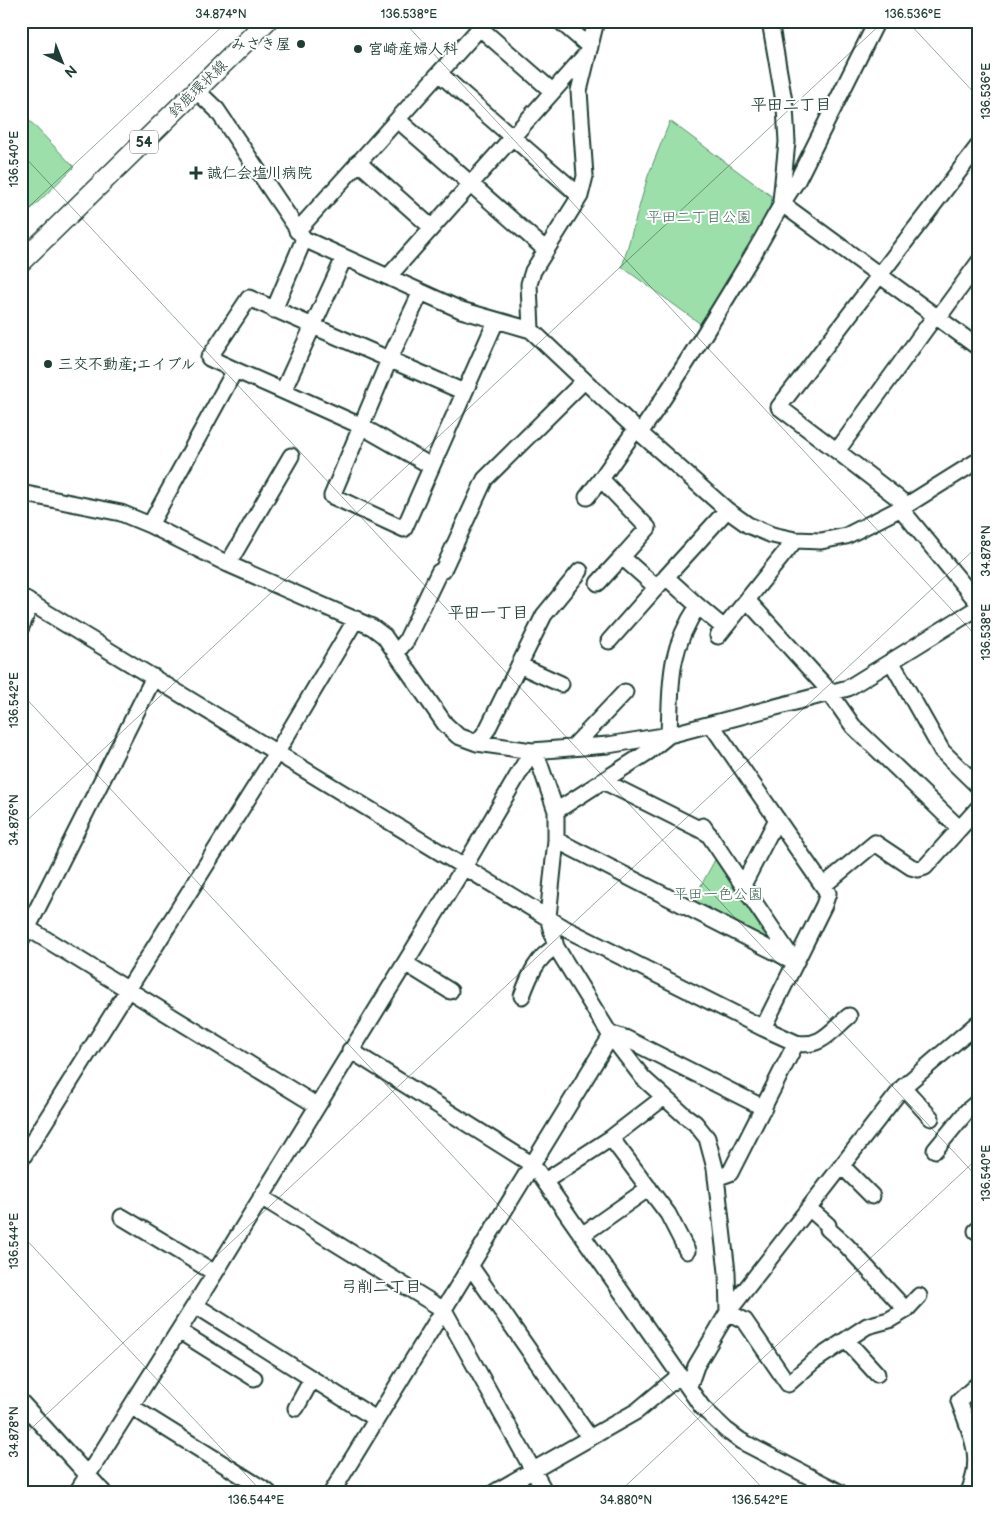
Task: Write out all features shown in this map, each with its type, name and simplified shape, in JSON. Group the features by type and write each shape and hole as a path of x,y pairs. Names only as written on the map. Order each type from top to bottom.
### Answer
{"main road":[{"name":"鈴鹿環状線","path":"21,262 267,21"}],"street":[{"path":"560,21 589,49"},
{"path":"531,330 529,284 546,250 580,196 585,176 580,90 596,21"},
{"path":"770,21 785,107 787,142 780,203"},
{"path":"587,497 682,371 768,230 780,203 797,181 877,21"},
{"path":"274,310 300,235 358,162 483,25 552,91"},
{"path":"388,277 589,49"},
{"path":"440,74 580,196"},
{"path":"196,90 217,110 300,235 344,258 461,310 531,330 638,431 727,510 748,525 764,532 795,540 821,541 846,536 904,507 979,460"},
{"path":"398,120 546,250"},
{"path":"21,493 121,513 150,525 228,564 372,627 384,636 445,724 458,736 477,743 532,751 572,748 669,735 848,688 890,661 977,598 904,507 837,451 779,407 907,237 911,237 979,145"},
{"path":"358,162 431,228"},
{"path":"780,203 979,348"},
{"path":"283,391 344,258"},
{"path":"837,451 979,262"},
{"path":"421,292 389,360 332,496 404,529 496,321"},
{"path":"431,466 361,426 209,358 249,298 464,392"},
{"path":"150,525 235,370"},
{"path":"396,653 406,640 439,572 443,570 485,479 584,381"},
{"path":"228,564 291,456"},
{"path":"598,583 648,528 601,479"},
{"path":"609,641 727,510"},
{"path":"622,557 698,606 721,632 795,540"},
{"path":"477,743 487,730 544,615 580,571"},
{"path":"21,627 26,600 566,929 763,1028 796,1043 816,1044 849,1016"},
{"path":"747,600 813,672 853,726 971,820 925,867 918,869 911,867 875,843 823,886"},
{"path":"556,811 648,752 669,735 674,655 679,637 698,606"},
{"path":"21,1160 277,752 356,619"},
{"path":"890,661 926,719 925,724 942,751 979,786"},
{"path":"519,665 561,684"},
{"path":"154,677 24,931 127,990 316,1105"},
{"path":"572,748 625,692"},
{"path":"711,724 828,893 763,1028"},
{"path":"532,751 556,811 556,840 548,918 556,947 611,1036 643,1078 663,1098 704,1132 712,1154 716,1178 727,1272 728,1312"},
{"path":"77,1492 215,1273 316,1105 464,867 532,751"},
{"path":"603,781 706,830 795,962"},
{"path":"743,885 777,819"},
{"path":"556,840 795,962"},
{"path":"522,996 544,953 556,947"},
{"path":"405,963 450,991"},
{"path":"496,1492 637,1411 685,1381 728,1312 903,1087 979,1022"},
{"path":"611,1036 616,1035 625,1038 764,1108"},
{"path":"332,1492 611,1036"},
{"path":"716,1178 730,1173 796,1043"},
{"path":"350,1050 533,1165 702,1407 726,1430 741,1441 839,1492"},
{"path":"903,1087 931,1118"},
{"path":"545,1181 612,1138 663,1098"},
{"path":"935,1150 967,1111 979,1101"},
{"path":"612,1138 668,1214 687,1251"},
{"path":"842,1166 872,1196"},
{"path":"582,1235 649,1188"},
{"path":"261,1197 444,1310 545,1492"},
{"path":"810,1209 828,1225 828,1229 846,1245 906,1310"},
{"path":"122,1218 215,1273"},
{"path":"471,1267 590,1438"},
{"path":"728,1312 745,1321 788,1384 814,1361 867,1326 889,1320 906,1310 919,1296"},
{"path":"195,1305 376,1419"},
{"path":"179,1331 254,1378"},
{"path":"846,1340 877,1374"},
{"path":"296,1408 312,1379"},
{"path":"969,1492 974,1479 976,1448 959,1401 979,1382"},
{"path":"21,1402 103,1492"},
{"path":"132,1407 268,1492"}],"green space":[{"path":"25,116 74,167 23,217 21,119"},
{"name":"平田二丁目公園","path":"670,121 774,198 768,217 702,325 622,267 648,176"},
{"name":"平田一色公園","path":"717,856 770,937 767,942 692,902"}],"place":[{"name":"みさき屋","path":"301,44"},
{"name":"宮崎産婦人科","path":"358,49"},
{"name":"誠仁会塩川病院","path":"196,173"},
{"name":"三交不動産;エイブル","path":"48,364"}],"district":[{"name":"平田二丁目","path":"791,105"},
{"name":"平田一丁目","path":"488,613"},
{"name":"弓削二丁目","path":"381,1287"}]}
